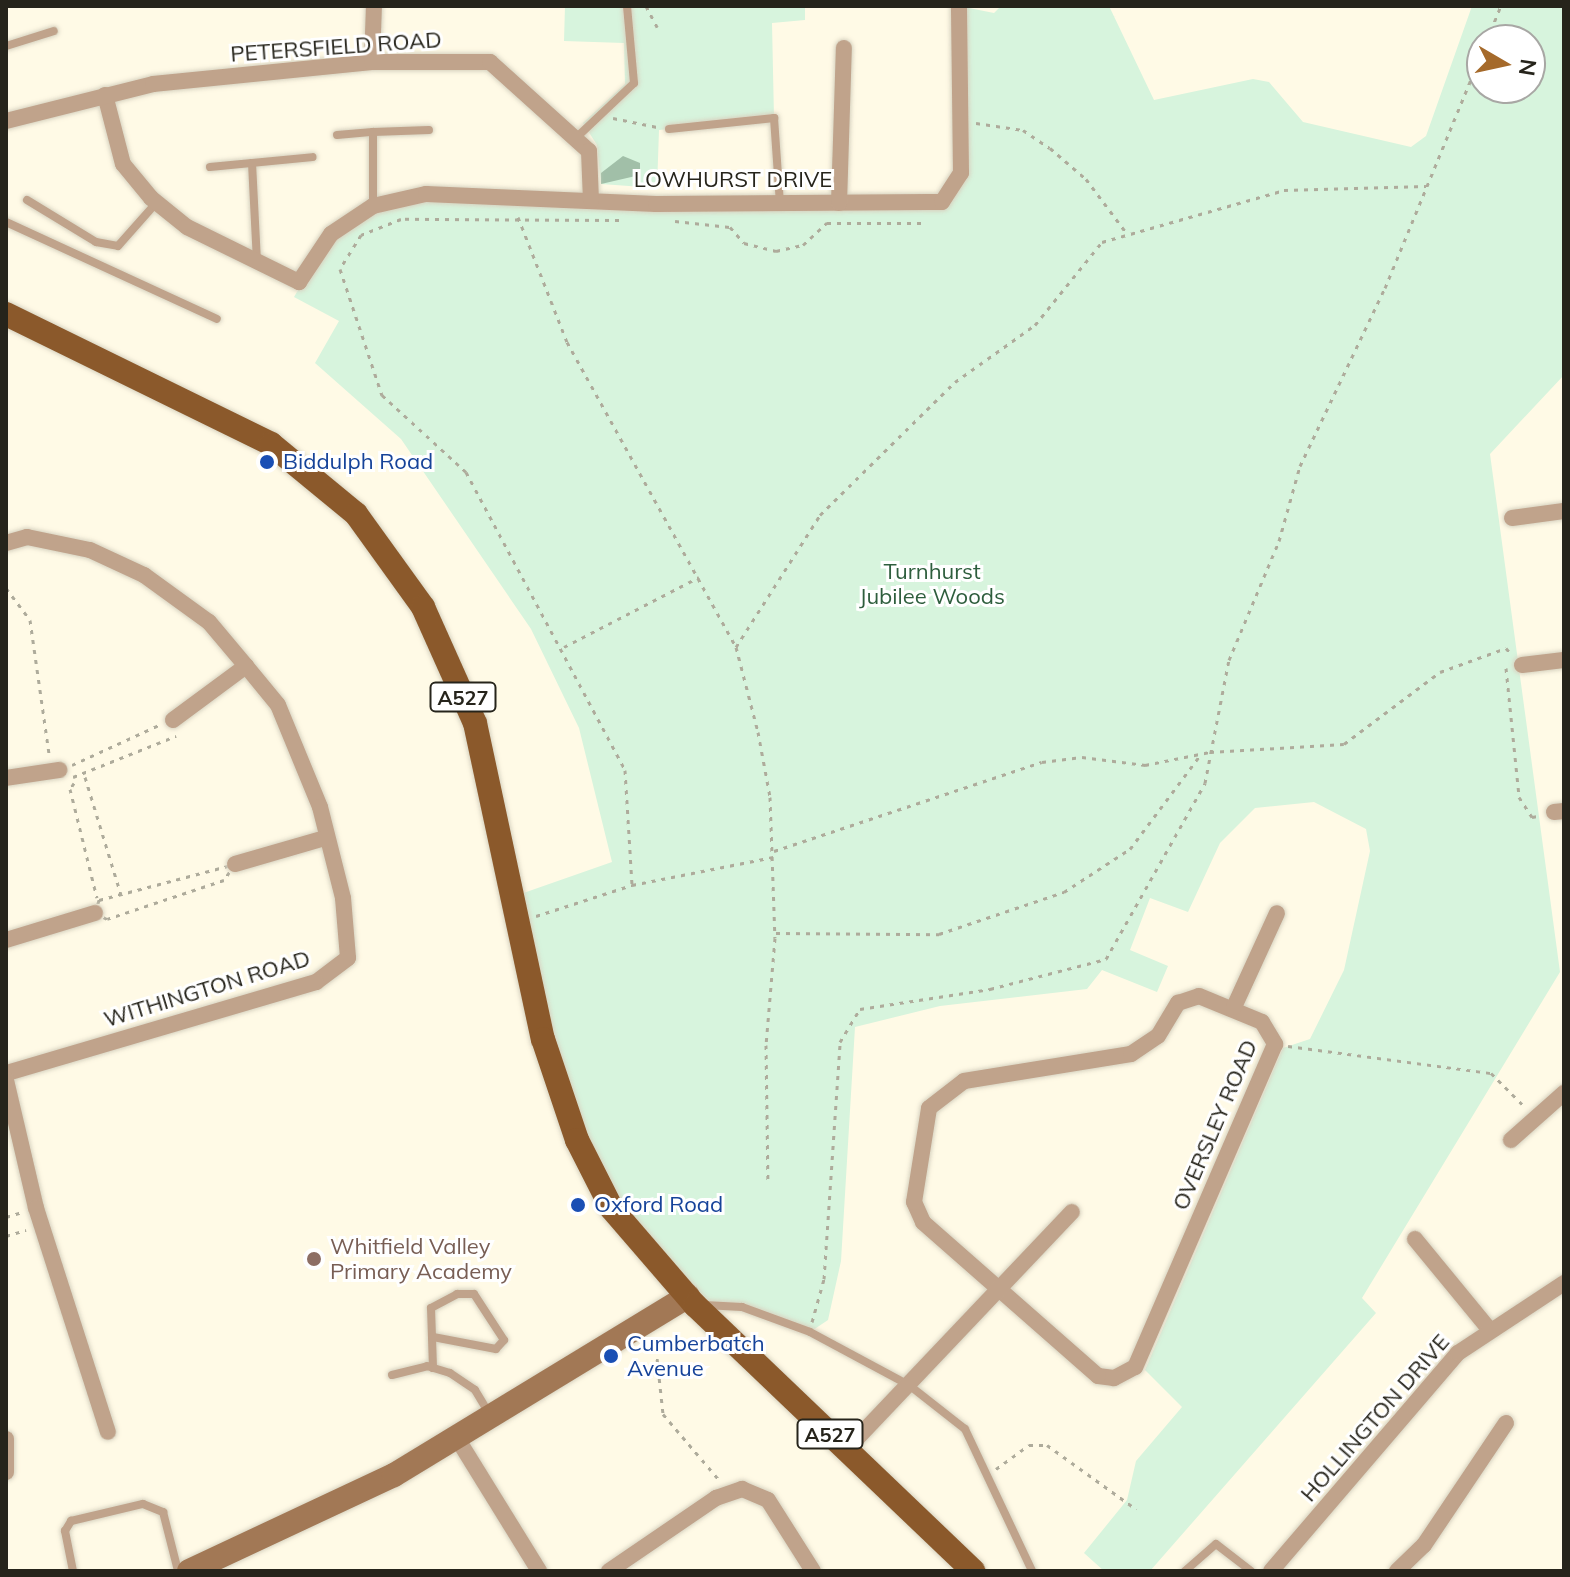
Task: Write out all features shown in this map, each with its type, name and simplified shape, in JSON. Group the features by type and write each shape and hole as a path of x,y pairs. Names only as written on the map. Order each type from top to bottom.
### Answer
{"main road":[{"name":"A527","path":"6,314 271,444 356,514 423,607 475,723 543,1039 577,1140 612,1209 692,1300 973,1571"}],"street":[{"path":"372,62 374,6"},
{"name":"LOWHURST DRIVE","path":"257,263 299,282 331,234 373,206 426,194 591,201 942,202 961,173 959,6"},
{"path":"839,203 844,48"},
{"name":"PETERSFIELD ROAD","path":"6,121 105,95 372,62 490,62 578,136 593,167 591,201"},
{"path":"105,95 123,164 157,202 257,263"},
{"path":"1512,518 1564,511"},
{"name":"WITHINGTON ROAD","path":"6,543 27,537 90,550 154,580 209,622 246,666 294,738 325,838 347,929 348,958 333,972 6,1073"},
{"path":"1522,665 1564,660"},
{"path":"173,720 246,666"},
{"path":"6,778 61,769"},
{"path":"235,864 325,838"},
{"path":"6,940 97,907"},
{"path":"1234,1007 1277,913"},
{"name":"OVERSLEY ROAD","path":"1187,997 1234,1007 1269,1028 1275,1044 1127,1374 1114,1378 1085,1368 923,1222 914,1202 929,1108 938,1094 964,1081 1131,1054 1158,1036 1187,997"},
{"path":"6,1080 42,1226 108,1432"},
{"path":"1511,1140 1564,1093"},
{"path":"846,1450 1000,1294 1072,1212"},
{"path":"1415,1239 1488,1328"},
{"name":"HOLLINGTON DRIVE","path":"1271,1571 1432,1379 1488,1328 1564,1283"},
{"path":"189,1571 267,1540 457,1438 656,1316 692,1300"},
{"path":"1397,1571 1424,1545 1506,1423"},
{"path":"457,1438 539,1571"},
{"path":"6,1439 6,1472"},
{"path":"609,1571 729,1494 742,1489 768,1500 813,1571"}],"lane":[{"path":"578,136 634,83 627,6"},
{"path":"6,46 54,31"},
{"path":"669,129 774,118 780,203"},
{"path":"337,135 429,130"},
{"path":"373,132 373,206"},
{"path":"210,167 313,157"},
{"path":"252,163 257,263"},
{"path":"27,200 96,242 118,246 157,202"},
{"path":"6,222 217,319"},
{"path":"433,1337 496,1349 504,1340 474,1294 466,1294 431,1308 433,1368"},
{"path":"692,1300 742,1307 810,1332 909,1385 965,1429 989,1474 1032,1571"},
{"path":"392,1375 433,1368 466,1383 491,1417"},
{"path":"73,1571 65,1531 71,1521 143,1504 163,1512 178,1571"},
{"path":"1185,1571 1216,1544 1251,1571"}],"path":[{"path":"646,6 657,27"},
{"path":"810,1332 824,1279 840,1042 860,1009 990,989 1106,959 1205,783 1229,660 1279,541 1300,466 1428,186 1466,92"},
{"path":"601,115 669,129"},
{"path":"960,122 1023,130 1086,179 1125,232"},
{"path":"736,647 820,515 955,382 1035,325 1090,251 1125,232 1284,190 1428,186"},
{"path":"518,217 567,342 736,647 758,732 773,851 775,933 768,1183"},
{"path":"626,220 518,217 384,223 349,248 340,269 382,395 466,472 564,648 625,770 632,885"},
{"path":"657,221 730,227 744,243 776,251 803,245 827,223 926,223"},
{"path":"564,648 699,577"},
{"path":"6,588 30,620 61,769 75,782"},
{"path":"773,851 1042,762 1082,757 1145,765 1210,752 1344,744 1440,672 1506,648"},
{"path":"1506,648 1522,665"},
{"path":"1506,648 1519,797 1532,817"},
{"path":"61,769 173,720 176,736 85,777 70,789 97,907 107,919 224,880 235,864"},
{"path":"775,933 939,934 1064,892 1130,849 1201,754"},
{"path":"85,777 121,895"},
{"path":"517,922 632,885 773,857"},
{"path":"97,907 121,895 235,864"},
{"path":"1275,1044 1491,1073 1536,1118"},
{"path":"6,1236 42,1226"},
{"path":"656,1316 663,1414 729,1494"},
{"path":"989,1474 1029,1445 1047,1445 1136,1509"}],"green space":[{"path":"565,6 805,6 805,20 772,23 774,118 659,130 657,188 601,184 597,145 583,123 625,84 624,43 564,41"},
{"name":"Turnhurst Jubilee Woods","path":"959,6 994,13 1001,6 1109,6 1154,100 1253,79 1269,82 1303,122 1411,147 1426,136 1472,6 1564,6 1564,375 1490,454 1560,972 1362,1298 1376,1313 1150,1571 1104,1571 1084,1553 1127,1500 1136,1461 1182,1407 1145,1370 1283,1048 1310,1039 1344,970 1370,851 1366,829 1314,802 1255,808 1220,843 1188,912 1150,898 1130,950 1168,966 1157,992 1102,970 1087,989 940,1006 855,1027 841,1261 828,1320 810,1332 742,1308 688,1309 577,1140 512,897 612,862 579,728 531,629 401,439 315,363 339,321 294,297 331,234 373,206 426,194 942,202 961,173"},
{"path":"623,156 640,163 640,175 601,184 601,173"}],"place":[{"name":"Biddulph Road","path":"267,462"},
{"name":"Oxford Road","path":"578,1205"},
{"name":"Whitfield Valley Primary Academy","path":"314,1259"},
{"name":"Cumberbatch Avenue","path":"611,1356"}]}
